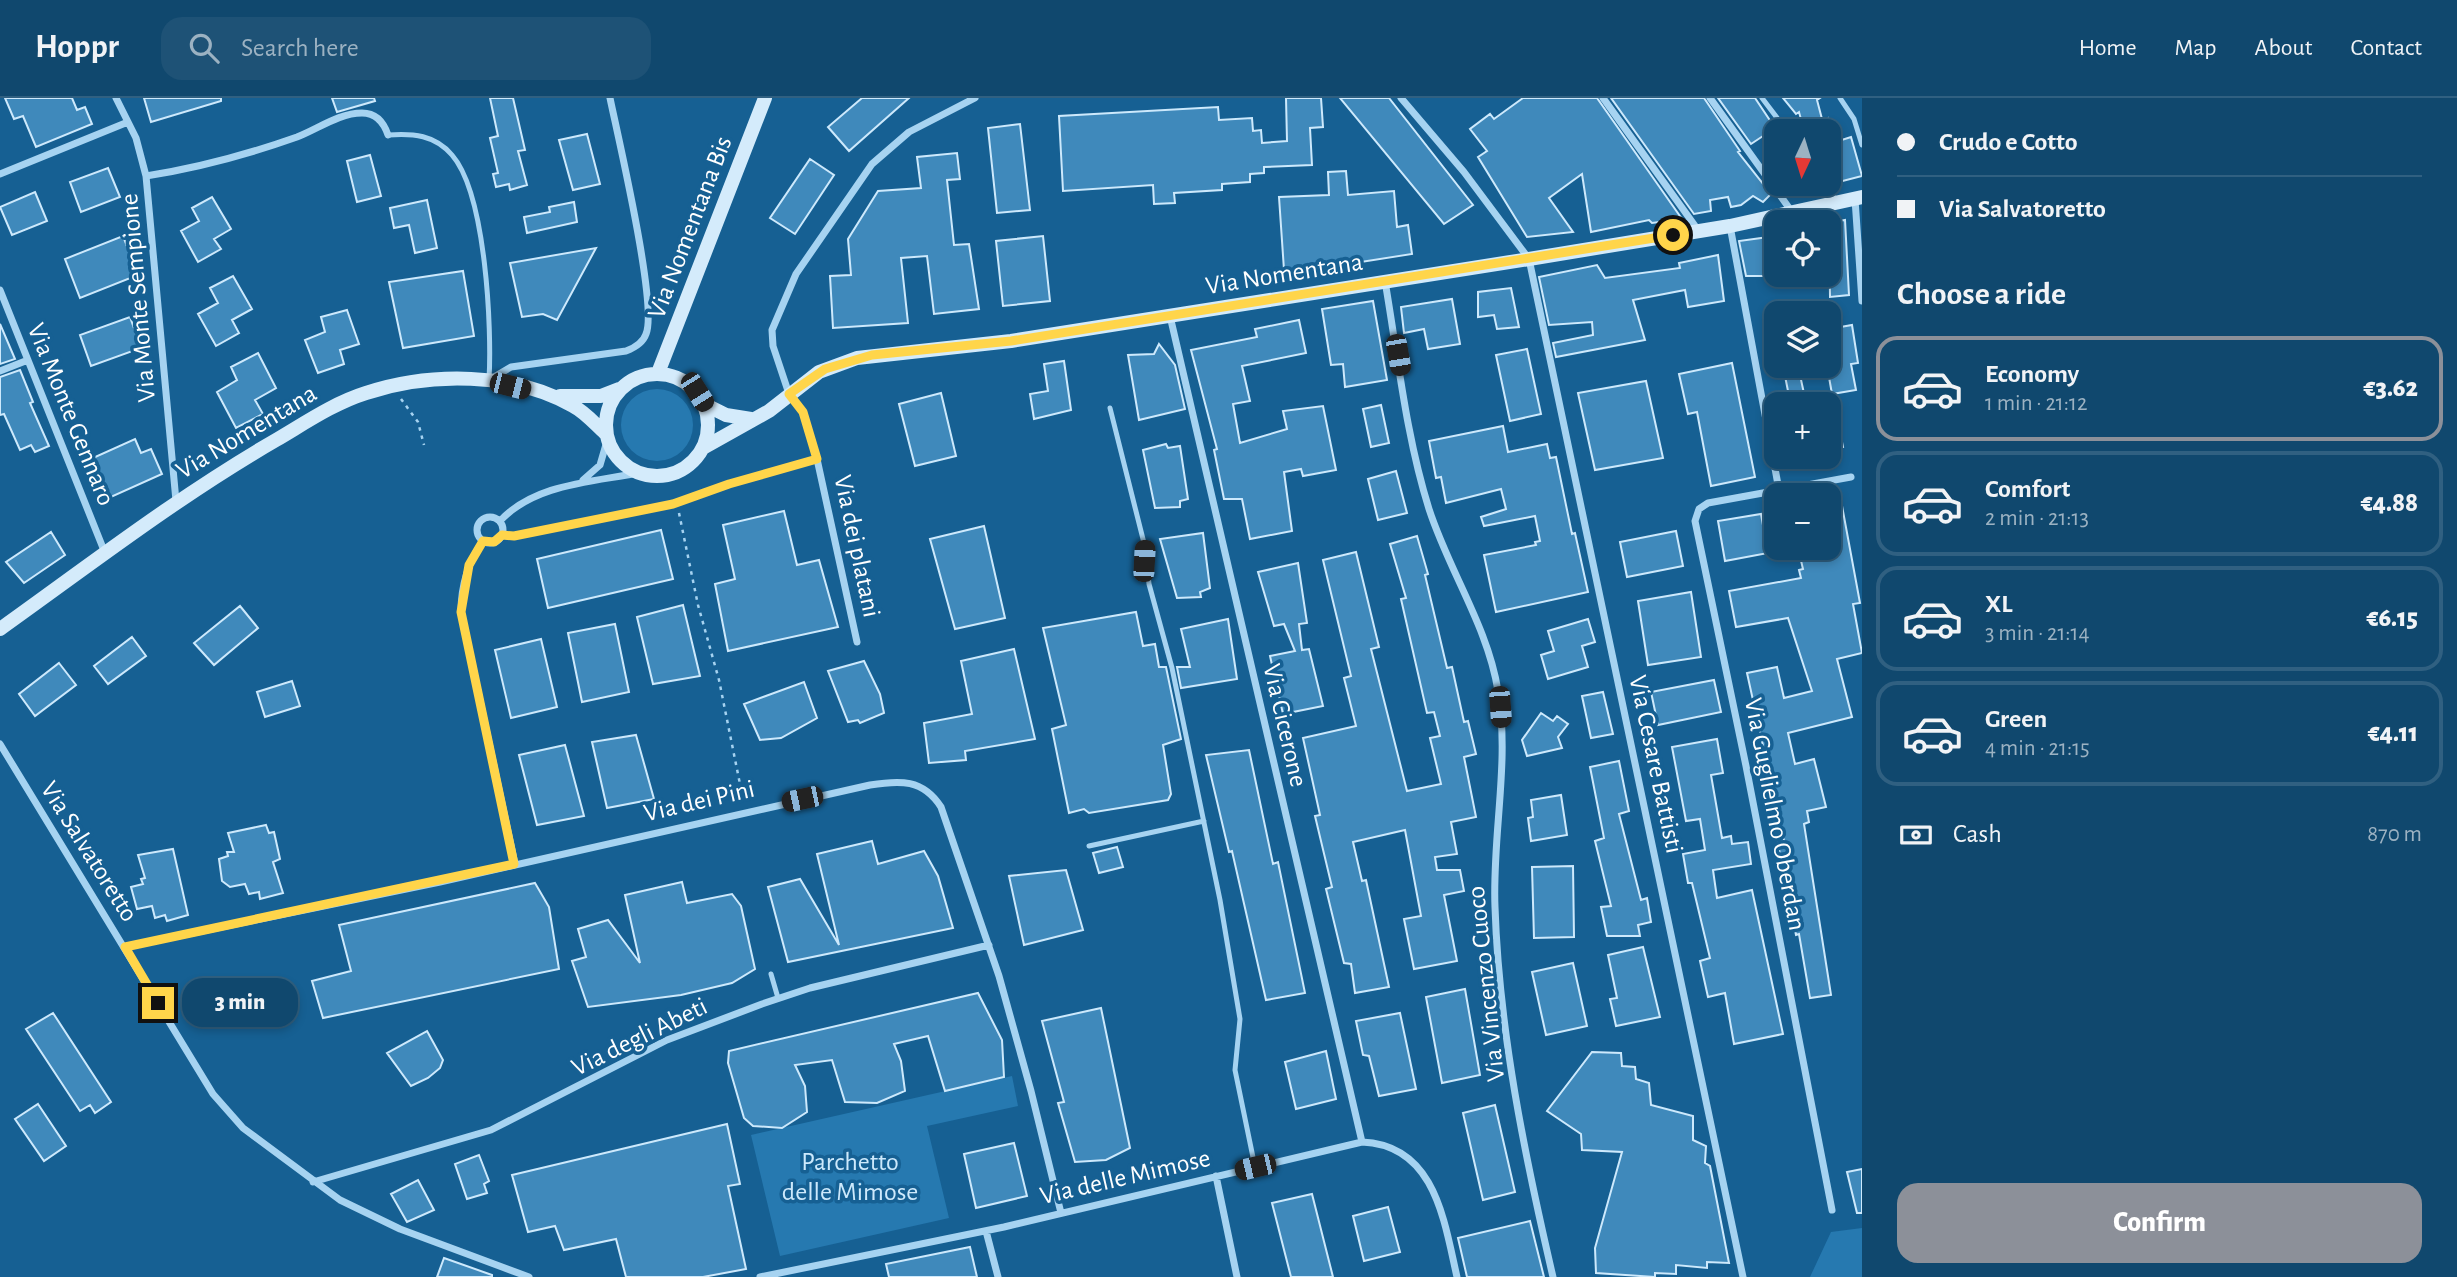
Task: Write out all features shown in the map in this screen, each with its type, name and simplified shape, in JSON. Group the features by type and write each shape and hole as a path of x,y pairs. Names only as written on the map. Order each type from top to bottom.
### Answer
{"main road":[{"name":"Via Nomentana Bis","path":"658,373 765,98"},
{"name":"Via Nomentana","path":"1801,210 1858,198"},
{"name":"Via Nomentana","path":"703,448 753,419 825,369 858,358 998,343 1529,259 1764,218"},
{"path":"704,404 708,434 703,448 687,467 663,476 638,473 614,455 606,437 605,417 610,401 620,388 632,379 658,373 686,382 704,404 726,415 753,419"},
{"name":"Via Nomentana","path":"0,629 176,501 328,410 363,394 436,378 489,380 552,396 575,407 606,437"},
{"name":"Via Nomentana","path":"552,396 601,396 620,388"}],"street":[{"name":"Via Monte Sempione","path":"116,98 140,149 146,176 176,501"},
{"path":"489,380 511,367 626,351 638,344 646,333 648,310 639,249 610,98"},
{"name":"Via dei platani","path":"857,642 817,459 803,412 789,394 773,346 772,330 796,274 866,172 885,150 919,126 975,98"},
{"path":"1401,98 1435,142 1464,172 1529,259"},
{"path":"1603,98 1698,230"},
{"path":"1710,98 1791,210"},
{"path":"146,176 205,164 286,140 357,113 378,118 388,135"},
{"path":"0,174 128,122"},
{"path":"1858,198 1862,301"},
{"path":"1730,226 1778,483"},
{"name":"Via Cesare Battisti","path":"1529,259 1744,1277"},
{"name":"Via Vincenzo Cuoco","path":"1385,281 1423,486 1445,553 1486,641 1498,692 1502,738 1495,845 1497,953 1512,1065 1537,1209 1553,1277"},
{"name":"Via Monte Gennaro","path":"0,290 106,553"},
{"name":"Via Cicerone","path":"1170,316 1362,1142"},
{"path":"0,371 28,360"},
{"path":"580,482 600,465 606,437"},
{"name":"Via dei platani","path":"502,535 514,536 673,504 729,484 817,459"},
{"path":"500,522 524,502 580,482 638,473"},
{"name":"Via Guglielmo Oberdan","path":"1818,483 1851,477"},
{"name":"Via Guglielmo Oberdan","path":"1764,493 1708,503 1699,509 1695,521 1746,766 1832,1210"},
{"path":"483,541 477,531 479,523 489,517 500,522"},
{"path":"483,541 494,542 502,535 500,522"},
{"path":"483,541 469,565 461,612 514,864"},
{"name":"Via Salvatoretto","path":"0,744 222,1108 243,1128 313,1182 375,1218 529,1277"},
{"name":"Via dei Pini","path":"125,947 870,785 909,782 930,792 941,807 989,945 1031,1091 1061,1213"},
{"name":"Via degli Abeti","path":"313,1182 491,1130 667,1041 778,998 989,945"},
{"name":"Via delle Mimose","path":"760,1277 985,1231 1362,1142 1378,1143 1398,1151 1425,1173 1445,1224 1457,1277"},
{"path":"1216,1176 1237,1277"},
{"path":"985,1231 998,1277"}],"lane":[{"path":"1762,98 1778,119"},
{"path":"1840,98 1854,120 1862,145"},
{"path":"388,135 419,135 435,141 454,156 461,170 476,217 486,289 491,337 489,380"},
{"path":"1833,196 1838,202"},
{"path":"1111,408 1145,547 1149,584 1172,668 1239,1005 1240,1031 1235,1070 1255,1167"},
{"path":"1090,846 1204,821"},
{"path":"771,974 778,998"}],"path":[{"path":"400,398 418,422 425,445"},
{"path":"680,516 698,605 719,680 743,799 753,797"}],"green space":[{"path":"664,389 683,399 691,411 691,439 683,451 671,459 650,461 631,451 623,439 621,418 631,399 643,391"},
{"name":"Parchetto delle Mimose","path":"1012,1076 1018,1106 927,1126 949,1218 780,1256 751,1135"},
{"path":"1862,1228 1862,1277 1810,1277 1831,1232"}],"building":[{"path":"5,98 72,98 77,110 85,107 92,124 36,147 23,116 14,119"},
{"path":"144,98 221,98 221,101 151,122"},
{"path":"332,98 374,98 375,101 337,112"},
{"path":"490,98 513,98 525,150 518,151 527,185 510,190 509,184 496,187 493,174 498,173 490,138 498,136"},
{"path":"862,98 909,98 849,151 828,127"},
{"path":"1286,98 1321,98 1323,127 1310,128 1312,165 1264,167 1264,173 1250,174 1250,182 1222,184 1222,190 1174,193 1175,203 1154,204 1153,185 1063,191 1059,116 1218,107 1219,120 1252,118 1253,131 1261,130 1262,143 1287,141"},
{"path":"1340,98 1389,98 1473,205 1444,224"},
{"path":"1523,98 1597,98 1682,219 1652,223 1649,220 1591,232 1582,174 1549,198 1573,232 1527,237 1478,157 1487,151 1470,129 1490,114 1494,119"},
{"path":"1611,98 1704,98 1740,151 1738,152 1764,185 1764,196 1769,196 1763,202 1753,196 1741,205 1731,207 1728,197 1710,200 1711,211 1694,214"},
{"path":"1718,98 1755,98 1769,119 1764,119 1764,135 1751,144"},
{"path":"1783,98 1820,98 1817,100 1822,119 1801,119 1799,112 1796,114"},
{"path":"1020,124 1030,210 997,213 988,128"},
{"path":"587,134 600,184 573,190 559,140"},
{"path":"1851,137 1862,176 1841,181 1841,140"},
{"path":"957,153 960,179 947,180 954,245 969,244 979,309 934,314 927,256 901,258 908,323 833,328 830,276 851,275 848,239 878,191 921,188 917,157"},
{"path":"370,155 381,196 357,202 347,161"},
{"path":"810,159 834,175 795,234 770,218"},
{"path":"108,168 120,197 81,212 70,182"},
{"path":"1346,171 1348,195 1394,191 1397,227 1408,225 1412,254 1329,267 1284,270 1279,197 1329,195 1328,172"},
{"path":"35,192 47,221 12,235 0,207"},
{"path":"212,197 231,229 214,239 221,249 198,262 181,231 199,221 192,208"},
{"path":"427,200 437,248 415,253 409,225 394,228 390,208"},
{"path":"574,202 577,222 527,233 524,217 550,212 549,207"},
{"path":"1845,220 1849,295 1830,297 1830,287 1841,287 1841,221"},
{"path":"123,236 138,275 80,298 65,259"},
{"path":"1043,236 1050,301 1003,306 996,241"},
{"path":"1764,238 1764,276 1746,276 1739,241"},
{"path":"596,248 557,320 543,314 522,317 510,263"},
{"path":"1718,255 1724,301 1688,307 1685,290 1633,300 1645,340 1556,357 1553,343 1593,335 1592,322 1549,325 1539,277 1597,265 1605,278 1680,268 1679,263"},
{"path":"463,271 474,336 403,348 389,282"},
{"path":"233,276 252,309 232,320 239,333 216,346 198,314 218,303 210,288"},
{"path":"1511,288 1519,327 1497,329 1494,315 1478,317 1478,292"},
{"path":"1452,299 1460,344 1428,349 1424,329 1404,333 1401,307"},
{"path":"1373,301 1387,380 1345,387 1343,364 1331,365 1322,309"},
{"path":"347,310 359,344 340,350 344,364 318,373 305,340 325,332 321,317"},
{"path":"130,317 141,348 91,366 80,335"},
{"path":"1299,320 1306,353 1242,366 1250,401 1233,404 1240,443 1287,429 1283,411 1323,406 1336,470 1303,476 1301,469 1284,472 1292,531 1250,539 1242,499 1224,499 1214,450 1217,449 1191,350 1257,337 1255,329"},
{"path":"0,324 15,359 0,364"},
{"path":"1852,325 1858,363 1851,364 1856,390 1832,392 1829,378 1841,378 1841,327"},
{"path":"1159,344 1175,365 1185,409 1139,420 1128,355 1154,354"},
{"path":"1527,349 1541,414 1510,421 1496,355"},
{"path":"258,353 276,388 255,400 263,414 236,428 217,392 237,380 231,367"},
{"path":"1064,361 1071,410 1034,419 1030,394 1048,391 1044,364"},
{"path":"1732,363 1755,477 1711,486 1697,412 1688,414 1679,374"},
{"path":"20,370 33,402 30,403 49,446 35,452 31,445 20,450 4,414 0,415 0,377"},
{"path":"1785,378 1801,378 1804,392 1788,392"},
{"path":"1646,381 1663,458 1595,470 1578,393"},
{"path":"941,393 956,456 915,466 899,404"},
{"path":"1381,405 1389,443 1371,447 1363,409"},
{"path":"1503,426 1508,452 1547,444 1550,458 1556,457 1572,534 1575,533 1588,592 1496,612 1484,555 1536,545 1535,542 1540,541 1535,516 1484,526 1481,517 1506,509 1501,489 1446,503 1441,477 1436,478 1429,441"},
{"path":"135,439 141,453 151,449 162,474 102,501 84,462"},
{"path":"1166,444 1168,448 1180,446 1188,499 1180,501 1180,507 1155,508 1143,450"},
{"path":"1396,471 1407,513 1378,520 1368,479"},
{"path":"1841,500 1860,603 1853,604 1862,653 1837,659 1852,717 1788,733 1795,764 1814,759 1826,807 1807,811 1809,822 1804,824 1831,995 1810,998 1799,934 1796,935 1783,876 1778,842 1784,841 1747,673 1777,667 1784,698 1812,691 1788,618 1736,627 1729,591 1801,578 1799,570 1803,569 1801,560 1841,560"},
{"path":"784,511 797,565 819,560 838,627 728,651 715,584 735,579 723,525"},
{"path":"1761,514 1764,554 1725,561 1718,521"},
{"path":"984,526 1005,618 955,629 930,539"},
{"path":"661,530 673,579 548,608 537,559"},
{"path":"1676,531 1683,566 1627,577 1620,542"},
{"path":"51,532 65,555 24,583 6,562"},
{"path":"1203,533 1210,588 1200,592 1201,597 1177,598 1160,539"},
{"path":"1417,536 1428,574 1425,575 1447,668 1452,667 1464,722 1468,721 1476,754 1464,757 1476,817 1451,822 1457,854 1435,857 1437,870 1460,870 1464,891 1444,895 1457,961 1414,969 1404,919 1421,916 1405,830 1353,842 1362,881 1366,880 1389,987 1355,993 1351,964 1344,963 1326,889 1332,887 1315,816 1320,815 1303,738 1356,726 1344,678 1351,676 1323,560 1356,552 1379,647 1371,649 1407,791 1441,784 1430,738 1440,736 1434,712 1427,713 1401,599 1406,598 1390,544"},
{"path":"1298,563 1307,623 1299,624 1302,650 1309,649 1323,706 1283,714 1270,656 1295,651 1284,624 1274,626 1258,572"},
{"path":"1691,592 1701,657 1648,665 1638,601"},
{"path":"683,605 700,676 653,684 637,617"},
{"path":"240,606 258,628 214,665 194,643"},
{"path":"1136,612 1143,646 1155,644 1159,667 1166,667 1181,739 1163,745 1171,794 1168,800 1089,813 1084,809 1069,813 1052,729 1066,725 1043,628"},
{"path":"1228,619 1237,679 1181,688 1177,667 1190,667 1181,629"},
{"path":"1588,619 1595,642 1582,646 1588,667 1548,679 1541,655 1554,651 1548,631"},
{"path":"615,624 629,692 582,702 568,633"},
{"path":"132,637 146,656 108,684 94,666"},
{"path":"541,639 557,707 511,718 495,650"},
{"path":"1014,649 1035,739 965,751 966,760 929,763 924,723 972,714 961,661"},
{"path":"864,661 880,694 884,713 860,723 858,720 848,722 828,671"},
{"path":"59,663 76,685 35,716 19,694"},
{"path":"1714,680 1721,712 1658,725 1651,692"},
{"path":"292,681 300,706 265,717 257,692"},
{"path":"804,682 817,718 781,738 760,740 744,704"},
{"path":"1603,692 1613,734 1591,738 1582,696"},
{"path":"1541,713 1553,721 1557,716 1568,724 1558,737 1562,748 1527,756 1522,740"},
{"path":"636,735 654,799 607,808 592,742"},
{"path":"1717,739 1723,773 1711,775 1722,838 1731,836 1732,844 1748,842 1751,864 1713,870 1717,898 1752,890 1783,1034 1734,1044 1725,993 1708,997 1700,961 1710,958 1692,883 1688,883 1683,854 1705,850 1700,819 1686,821 1672,747"},
{"path":"565,745 584,816 537,825 519,755"},
{"path":"1249,750 1273,864 1278,862 1305,993 1266,1000 1232,851 1229,852 1206,755"},
{"path":"1619,761 1629,811 1619,814 1641,900 1647,898 1651,922 1638,925 1640,936 1607,936 1601,907 1611,906 1595,841 1604,838 1590,767"},
{"path":"1561,795 1567,835 1531,841 1528,818 1533,817 1531,800"},
{"path":"266,825 269,833 274,832 280,859 273,862 283,893 260,899 259,892 249,894 245,884 230,887 222,881 219,859 228,856 227,852 234,852 228,833"},
{"path":"872,841 878,864 924,851 938,876 953,928 788,962 768,887 800,879 839,945 817,854"},
{"path":"1117,847 1123,867 1099,873 1093,853"},
{"path":"173,849 188,915 167,921 165,915 155,918 152,906 137,909 131,887 143,884 141,879 145,878 138,855"},
{"path":"1573,866 1574,937 1534,938 1532,867"},
{"path":"1066,870 1083,930 1024,945 1009,876"},
{"path":"682,882 687,903 732,894 741,906 755,969 732,983 681,995 588,1007 572,961 586,957 578,929 608,920 640,963 625,895"},
{"path":"535,883 549,907 559,969 323,1018 312,981 351,971 339,925"},
{"path":"1643,947 1660,1017 1616,1026 1610,999 1617,998 1608,955"},
{"path":"1573,963 1587,1026 1546,1035 1532,972"},
{"path":"1465,989 1480,1075 1442,1083 1426,997"},
{"path":"978,993 1002,1040 1004,1077 945,1091 928,1036 894,1044 901,1061 905,1091 877,1103 845,1102 832,1060 795,1065 805,1086 807,1112 782,1128 753,1126 744,1118 728,1063 729,1051"},
{"path":"1101,1008 1130,1148 1106,1160 1075,1162 1058,1103 1064,1102 1042,1021"},
{"path":"53,1013 111,1102 95,1113 90,1105 80,1111 26,1029"},
{"path":"1400,1013 1416,1089 1379,1096 1369,1056 1363,1055 1356,1021"},
{"path":"427,1031 443,1060 440,1068 428,1078 411,1086 387,1053"},
{"path":"1326,1051 1336,1099 1296,1109 1285,1062"},
{"path":"1592,1052 1621,1053 1622,1066 1635,1067 1636,1079 1649,1083 1651,1105 1693,1116 1693,1140 1706,1146 1705,1163 1710,1166 1729,1263 1707,1262 1707,1268 1676,1265 1676,1274 1655,1273 1655,1277 1596,1273 1595,1248 1622,1152 1582,1150 1581,1134 1547,1111"},
{"path":"38,1104 66,1146 44,1161 15,1119"},
{"path":"1495,1105 1515,1192 1483,1200 1463,1113"},
{"path":"727,1124 740,1184 728,1186 746,1269 703,1277 626,1277 616,1239 564,1250 555,1226 528,1232 512,1175"},
{"path":"1014,1143 1027,1196 976,1208 964,1154"},
{"path":"479,1155 489,1181 484,1184 487,1193 467,1199 455,1164"},
{"path":"1862,1169 1862,1213 1857,1213 1847,1172"},
{"path":"418,1180 434,1210 407,1222 391,1194"},
{"path":"1312,1194 1333,1277 1291,1277 1272,1203"},
{"path":"1388,1207 1400,1252 1364,1261 1353,1216"},
{"path":"1530,1221 1544,1277 1467,1277 1458,1238"},
{"path":"970,1247 977,1277 889,1277 886,1264"},
{"path":"444,1258 492,1275 492,1277 437,1277"}],"route":[{"path":"158,1003 125,947 514,864 461,612 462,588 469,565 483,541 490,543 497,541 502,535 514,536 673,504 729,484 817,459 803,412 789,394 825,369 858,358 1011,341 1673,235"}]}
